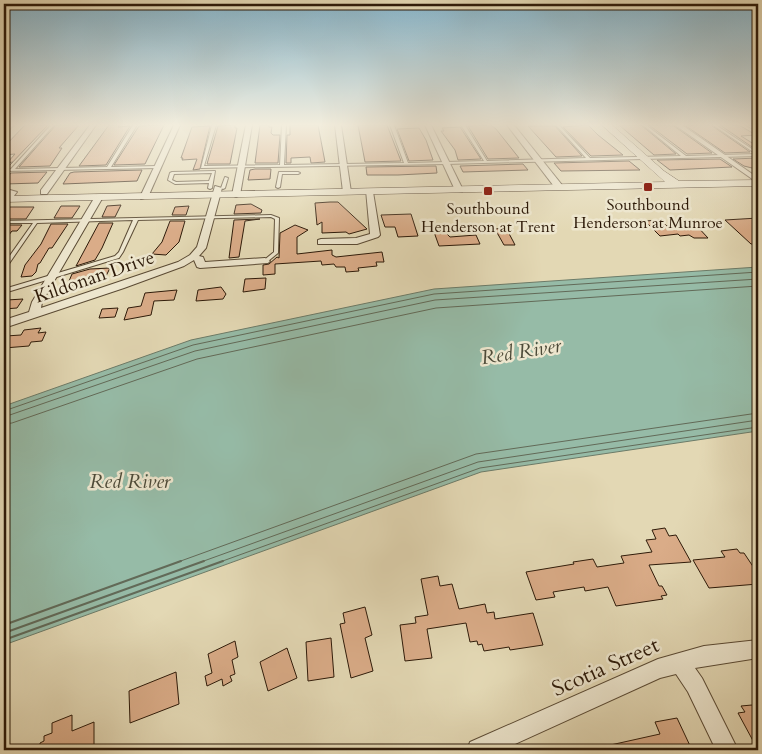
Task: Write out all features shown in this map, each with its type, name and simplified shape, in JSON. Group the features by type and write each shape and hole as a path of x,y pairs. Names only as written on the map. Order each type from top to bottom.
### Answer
{"main road":[{"path":"647,160 672,181"},
{"path":"6,197 99,197 217,187 237,191 756,179"},
{"path":"237,191 278,187 347,189"},
{"path":"6,197 44,192 146,193"}],"street":[{"path":"44,192 67,160"},
{"path":"146,193 161,160"},
{"path":"237,191 242,160"},
{"path":"343,160 347,189"},
{"path":"445,160 457,186"},
{"path":"538,160 557,184"},
{"path":"728,160 756,179"},
{"path":"217,187 201,248 194,257 200,259 200,265 265,261"},
{"path":"321,242 356,241 375,235 376,231 368,188"},
{"path":"34,314 37,302 99,197"},
{"name":"Kildonan Drive","path":"4,324 129,283 194,257"},
{"name":"Scotia Street","path":"478,750 658,668 679,662 758,649"},
{"path":"679,662 695,685 726,750"}],"lane":[{"path":"12,170 21,160"},
{"path":"108,168 113,160"},
{"path":"204,160 202,166 533,160"},
{"path":"282,160 282,165"},
{"path":"4,170 158,167"},
{"path":"214,172 217,187 174,182 170,180 172,173 214,172"},
{"path":"278,187 280,173 298,173"},
{"path":"4,222 271,216 277,218 276,253 265,261"},
{"path":"4,291 117,256 122,250 136,219"},
{"path":"4,267 36,222"}],"water":[{"name":"Red River","path":"758,267 758,431 481,472 4,645 4,406 191,340 434,289"}],"building":[{"path":"25,160 54,160 50,166 19,167"},
{"path":"83,160 109,160 106,165 79,166"},
{"path":"117,160 147,160 145,164 114,165"},
{"path":"197,160 202,160 200,169 193,170"},
{"path":"208,160 231,160 230,164 207,164"},
{"path":"255,160 278,160 278,163 255,163"},
{"path":"311,160 325,160 325,162 311,163"},
{"path":"365,160 401,161 365,162"},
{"path":"657,160 722,160 732,167 670,170"},
{"path":"735,160 758,160 758,167 744,166"},
{"path":"629,161 640,170 561,171 554,163"},
{"path":"523,164 528,170 463,172 460,166"},
{"path":"436,166 437,173 398,175 367,175 366,167"},
{"path":"271,169 270,179 248,180 250,170"},
{"path":"142,170 137,181 63,184 70,173 74,172"},
{"path":"47,172 38,183 4,184 4,181 11,173"},
{"path":"338,202 367,229 349,234 346,232 322,233 322,222 317,225 315,203"},
{"path":"251,204 262,210 261,213 234,214 236,205"},
{"path":"121,205 115,217 102,217 107,206"},
{"path":"61,206 80,206 72,218 54,218"},
{"path":"189,206 186,215 172,215 175,207"},
{"path":"10,207 34,207 26,219 4,219 4,215"},
{"path":"411,214 418,236 398,237 395,227 385,227 381,215"},
{"path":"758,218 758,244 751,244 725,220"},
{"path":"260,219 245,221 239,257 229,258 234,220"},
{"path":"660,220 667,226 695,224 708,238 694,238 689,235 680,236 678,234 660,236 645,221"},
{"path":"170,221 185,221 179,242 166,255 152,254 162,242"},
{"path":"99,223 113,223 102,248 95,260 76,266"},
{"path":"51,224 68,224 52,248 49,248 38,264 36,272 32,276 21,277 25,265 41,244"},
{"path":"4,225 22,225 17,231 12,231 4,241"},
{"path":"295,225 308,230 297,237 297,254 332,250 332,255 336,257 382,252 384,262 376,262 377,266 358,268 359,271 346,272 345,267 336,267 334,264 322,265 321,261 275,264 275,274 263,275 263,265 269,264 277,257 279,258 280,233"},
{"path":"506,228 515,245 504,245 495,229"},
{"path":"443,230 450,237 476,235 480,244 439,246 434,232"},
{"path":"110,268 105,278 89,280 85,285 67,286 72,274 90,269"},
{"path":"266,278 265,289 243,292 245,279"},
{"path":"221,287 226,294 223,299 196,301 198,290"},
{"path":"177,290 174,300 154,301 151,315 124,320 128,308 141,306 145,293"},
{"path":"23,299 17,308 4,309 7,300"},
{"path":"118,308 115,317 99,318 102,309"},
{"path":"41,328 38,333 46,332 42,341 31,342 29,346 4,348 6,336 21,335 24,330"},
{"path":"665,528 669,536 676,535 691,562 649,565 659,586 662,586 667,595 661,596 663,599 616,606 608,587 585,591 584,587 553,592 555,597 536,600 526,572 593,559 597,567 624,563 621,556 652,552 646,540 656,539 652,530"},
{"path":"737,549 740,553 744,553 758,574 758,584 709,588 693,560 725,557 721,551"},
{"path":"438,576 440,586 452,584 459,609 485,604 487,613 494,612 495,619 533,613 543,645 510,650 509,647 484,651 482,644 478,645 477,641 470,642 466,623 427,629 432,658 405,661 400,625 416,623 415,617 428,615 421,579"},
{"path":"365,607 372,635 365,638 373,671 351,678 340,624 345,623 343,613"},
{"path":"331,638 334,677 308,681 306,642"},
{"path":"235,641 238,657 232,660 235,674 230,676 232,681 223,686 222,679 207,686 205,676 212,673 208,654"},
{"path":"287,648 297,678 268,691 260,662"},
{"path":"176,672 179,704 130,723 129,691"},
{"path":"752,705 756,711 758,710 758,750 738,713 745,712 741,706"},
{"path":"72,715 72,731 94,722 94,750 40,750 40,743 44,741 44,736 52,733 52,723"},
{"path":"677,718 692,750 606,750 606,746 660,734 655,722"}],"place":[{"name":"Southbound Henderson at Munroe","path":"648,187"},
{"name":"Southbound Henderson at Trent","path":"488,191"}]}
